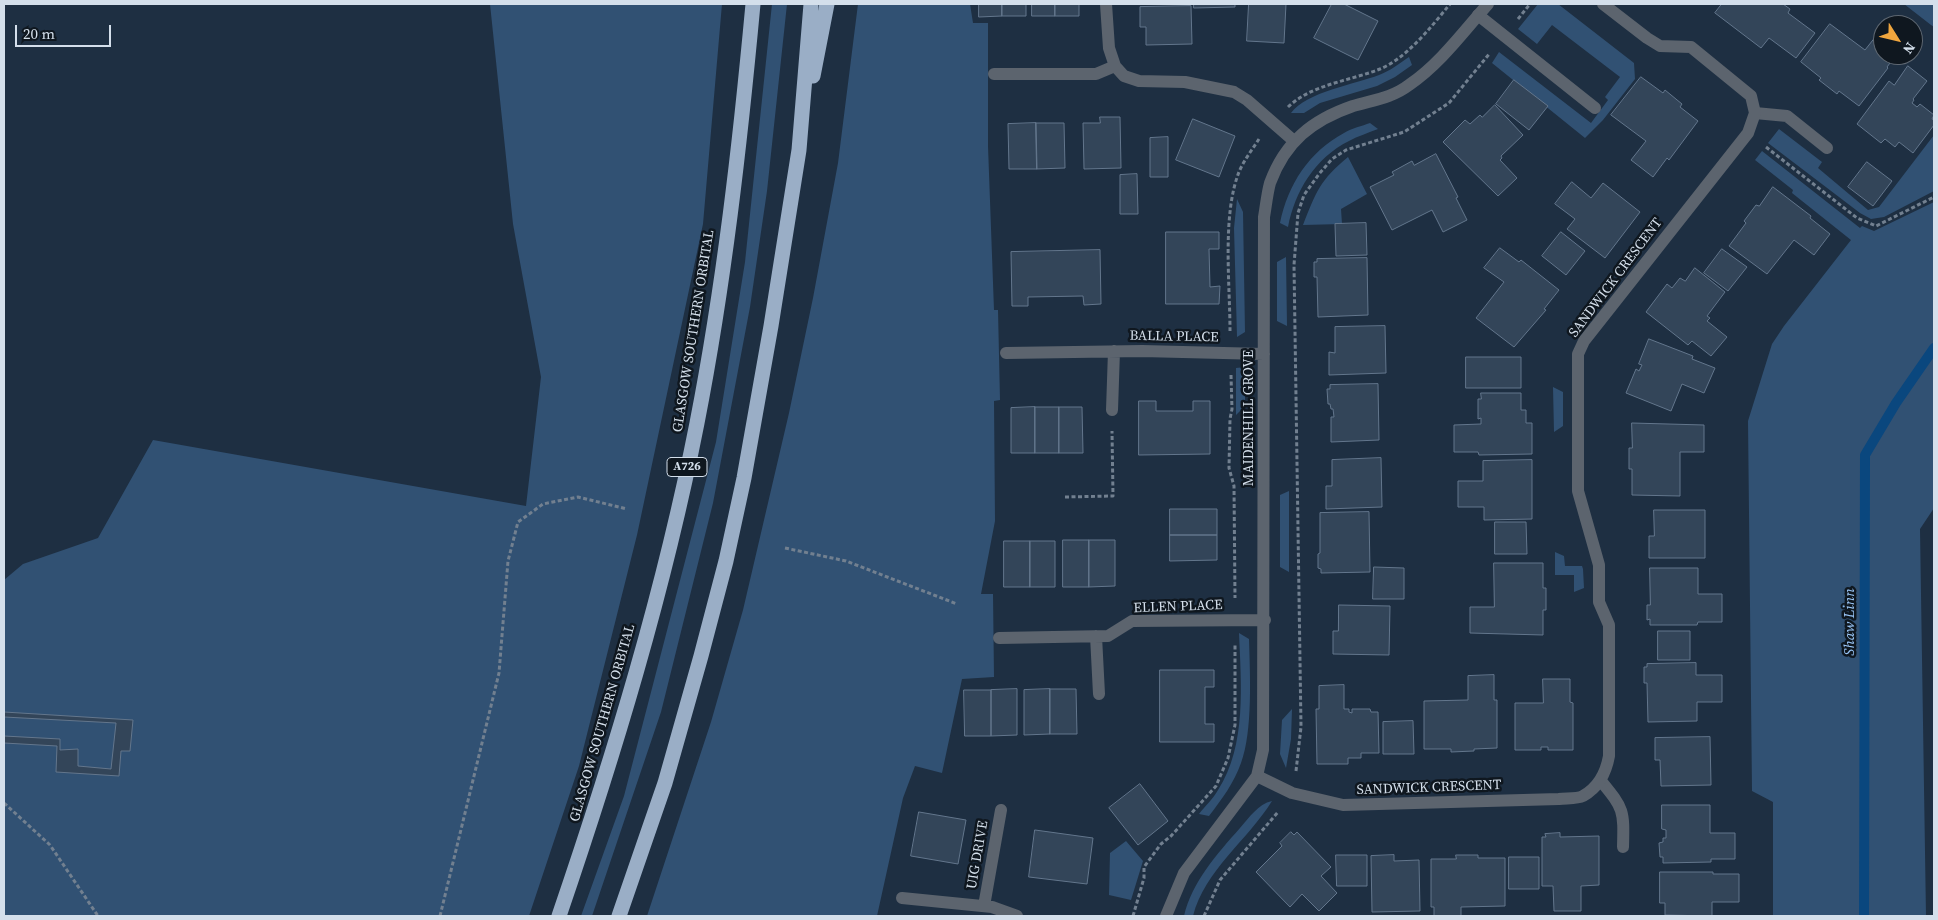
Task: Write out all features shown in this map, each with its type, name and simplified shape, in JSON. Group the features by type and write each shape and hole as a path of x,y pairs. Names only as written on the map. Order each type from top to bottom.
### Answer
{"highway":[{"name":"GLASGOW SOUTHERN ORBITAL","path":"559,916 624,716 660,584 695,432 712,334 742,120 752,4"},
{"path":"799,150 811,4"},
{"path":"619,916 665,782 726,562 744,478 770,335 799,150 827,4"}],"street":[{"path":"1106,4 1109,48 1115,66 1124,76 1139,81 1185,82 1234,92 1247,100 1294,141"},
{"name":"MAIDENHILL GROVE","path":"1166,916 1184,873 1257,776 1263,750 1265,620 1264,217 1270,184 1281,160 1294,141 1321,121 1352,107 1391,97 1410,85 1440,58 1488,4"},
{"path":"1603,4 1660,46 1691,47 1751,96 1755,113 1787,116 1828,148"},
{"path":"1478,15 1595,108"},
{"path":"994,74 1096,74 1115,66"},
{"name":"SANDWICK CRESCENT","path":"1257,776 1292,792 1343,805 1559,799 1583,796 1601,781 1607,769 1609,756 1609,625 1599,602 1599,565 1578,491 1578,354 1584,341 1748,133 1755,113"},
{"name":"BALLA PLACE","path":"1112,410 1114,351"},
{"name":"BALLA PLACE","path":"1006,353 1114,351 1264,354"},
{"name":"ELLEN PLACE","path":"999,638 1108,636 1132,621 1265,620"},
{"path":"1096,636 1099,694"},
{"path":"1601,781 1620,805 1624,820 1623,847"},
{"name":"UIG DRIVE","path":"984,906 1001,810"},
{"name":"UIG DRIVE","path":"902,898 992,907 1017,916"}],"path":[{"path":"1204,916 1220,880 1273,820 1292,792 1301,727 1294,265 1298,212 1304,195 1318,174 1332,159 1346,150 1404,132 1449,103 1530,4"},
{"path":"1748,133 1857,218 1876,226 1934,197"},
{"path":"1066,497 1113,496 1112,410"},
{"path":"440,916 498,673 508,561 518,522 543,504 578,497 627,509"},
{"path":"784,548 846,561 956,604"},
{"path":"4,803 50,845 98,916"}],"shaded area":[{"path":"490,4 722,4 703,224 637,535 579,766 529,916 4,916 4,580 23,564 98,538 153,440 526,506 541,377 513,224"},
{"path":"772,4 787,4 767,191 750,307 713,503 661,712 592,916 581,916 624,796 716,442 745,262"},
{"path":"858,4 970,4 973,23 988,23 988,146 994,310 998,310 1000,400 994,401 995,521 981,594 993,594 994,677 962,679 942,773 915,766 903,798 877,916 647,916 711,722 743,610 789,413 838,163"},
{"path":"1538,4 1558,4 1634,63 1635,79 1603,120 1585,138 1492,63 1499,52 1591,123 1608,100 1605,97 1620,77 1552,25 1537,44 1518,29"},
{"path":"1904,4 1934,4 1934,27 1923,19 1923,15 1918,15"},
{"path":"1409,57 1412,65 1395,77 1377,86 1320,103 1304,113 1291,113 1308,99 1383,73"},
{"path":"1370,123 1378,129 1337,148 1317,166 1301,188 1288,227 1280,223 1288,195 1310,160 1320,150 1344,133"},
{"path":"1779,129 1822,162 1818,168 1868,210 1879,207 1934,135 1934,191 1884,217 1871,219 1860,213 1768,143"},
{"path":"1762,151 1860,228 1862,226 1874,231 1934,202 1934,508 1920,529 1926,916 1773,916 1773,802 1752,791 1748,421 1772,344 1851,240 1792,193 1793,190 1755,160"},
{"path":"1348,157 1367,194 1341,209 1342,224 1303,225 1320,187 1331,173"},
{"path":"1237,199 1243,212 1245,332 1237,337 1234,228"},
{"path":"1286,257 1287,326 1277,321 1277,262"},
{"path":"1245,367 1245,406 1236,415 1236,368"},
{"path":"1553,387 1563,392 1563,426 1554,432"},
{"path":"1289,491 1289,572 1280,567 1280,495"},
{"path":"1555,552 1564,556 1565,566 1582,566 1584,588 1574,592 1574,575 1555,575"},
{"path":"1239,633 1249,639 1250,702 1245,750 1235,777 1209,816 1199,814 1216,793 1227,772 1234,754 1238,734 1241,693"},
{"path":"1292,709 1291,739 1286,768 1280,754 1282,720"},
{"path":"1272,801 1207,884 1193,916 1184,916 1199,880 1214,858 1254,812 1262,805"},
{"path":"1126,841 1143,861 1131,900 1109,895 1110,853"}],"building":[{"path":"979,4 1002,4 1002,16 979,17"},
{"path":"1002,4 1026,4 1026,16 1002,16"},
{"path":"1032,4 1055,4 1055,16 1032,16"},
{"path":"1055,4 1079,4 1079,16 1055,16"},
{"path":"1194,4 1235,4 1235,7 1194,8"},
{"path":"1249,4 1286,4 1284,43 1247,41"},
{"path":"1332,4 1344,4 1378,21 1358,60 1314,38"},
{"path":"1722,4 1783,4 1790,9 1788,13 1815,33 1796,58 1769,38 1761,48 1715,13"},
{"path":"1191,6 1192,44 1146,45 1146,27 1140,27 1140,7"},
{"path":"1830,24 1865,50 1873,40 1873,65 1888,65 1859,106 1839,91 1837,94 1801,62"},
{"path":"1908,66 1927,81 1912,103 1917,107 1920,104 1934,115 1932,119 1934,120 1934,125 1913,153 1899,142 1895,147 1885,139 1881,143 1857,124 1889,81 1894,85"},
{"path":"1641,77 1663,93 1665,90 1682,104 1680,107 1698,121 1669,160 1667,158 1653,177 1631,160 1646,141 1611,115"},
{"path":"1514,80 1548,106 1529,130 1496,104"},
{"path":"1495,105 1523,135 1501,156 1500,160 1517,178 1498,196 1443,142 1465,120 1470,124 1480,115 1482,117"},
{"path":"1100,117 1120,117 1121,168 1084,169 1083,123 1100,123"},
{"path":"1193,119 1235,136 1219,177 1176,160"},
{"path":"1036,123 1064,123 1065,168 1037,169"},
{"path":"1036,123 1037,169 1009,169 1008,124"},
{"path":"1168,137 1168,177 1150,177 1150,138"},
{"path":"1436,154 1458,197 1456,198 1467,220 1443,232 1432,210 1392,230 1370,187 1394,175 1392,172 1412,161 1414,165"},
{"path":"1867,162 1892,181 1873,206 1848,187"},
{"path":"1137,174 1138,214 1120,214 1120,175"},
{"path":"1572,182 1591,198 1603,183 1640,212 1605,258 1567,229 1575,219 1555,204"},
{"path":"1773,187 1811,216 1810,218 1830,234 1814,255 1794,240 1767,274 1729,246 1746,223 1744,221 1756,205 1759,206"},
{"path":"1366,223 1367,255 1336,256 1335,224"},
{"path":"1166,232 1219,232 1219,249 1209,249 1210,287 1220,286 1219,304 1166,304"},
{"path":"1561,232 1585,251 1566,275 1542,256"},
{"path":"1500,248 1519,262 1521,260 1559,290 1544,309 1546,310 1514,347 1476,318 1504,282 1484,268"},
{"path":"1722,249 1747,267 1728,291 1704,273"},
{"path":"1100,250 1101,304 1084,305 1083,296 1028,297 1028,306 1012,306 1011,252"},
{"path":"1367,258 1368,315 1318,317 1317,277 1314,277 1314,262 1317,262 1317,259"},
{"path":"1695,268 1725,292 1707,316 1710,318 1707,321 1727,337 1711,356 1692,341 1688,345 1646,312 1667,284 1672,288 1680,278 1685,281"},
{"path":"1385,326 1386,373 1329,375 1329,352 1335,353 1335,327"},
{"path":"1649,339 1693,356 1692,359 1715,368 1704,393 1682,384 1671,411 1626,393 1636,369 1639,371 1642,365 1639,364"},
{"path":"1466,357 1521,357 1521,388 1466,388"},
{"path":"1378,384 1379,440 1331,442 1331,417 1334,417 1333,409 1328,404 1327,389 1330,389 1330,385"},
{"path":"1481,393 1521,393 1521,410 1526,410 1526,423 1532,423 1532,454 1479,455 1478,452 1454,452 1454,425 1481,424 1481,418 1478,419 1478,399 1481,399"},
{"path":"1139,401 1156,401 1156,411 1193,411 1193,401 1210,401 1210,454 1139,455"},
{"path":"1035,407 1059,407 1059,453 1035,453"},
{"path":"1035,407 1035,453 1011,453 1011,408"},
{"path":"1059,407 1082,407 1083,453 1059,453"},
{"path":"1632,423 1704,425 1704,452 1680,452 1680,496 1632,495 1632,469 1629,469 1629,448 1632,448"},
{"path":"1381,458 1382,507 1326,509 1326,486 1332,486 1332,460"},
{"path":"1532,460 1532,519 1484,520 1484,507 1458,507 1458,481 1483,481 1483,461"},
{"path":"1170,509 1217,509 1217,535 1170,535"},
{"path":"1654,510 1705,510 1705,558 1649,558 1649,536 1654,536"},
{"path":"1369,512 1370,572 1321,573 1321,569 1318,568 1320,513"},
{"path":"1495,522 1526,522 1527,554 1495,554"},
{"path":"1170,535 1217,535 1217,560 1170,561"},
{"path":"1063,540 1089,540 1089,587 1063,587"},
{"path":"1089,540 1115,540 1115,586 1089,587"},
{"path":"1004,541 1030,541 1030,587 1004,587"},
{"path":"1030,541 1055,541 1055,587 1030,587"},
{"path":"1494,563 1543,563 1543,588 1546,588 1546,610 1543,610 1543,635 1470,633 1470,607 1494,607"},
{"path":"1374,567 1404,568 1404,599 1373,599"},
{"path":"1650,568 1698,568 1698,594 1722,594 1722,622 1698,622 1697,625 1650,625 1650,619 1647,620 1647,605 1650,605"},
{"path":"1339,605 1390,606 1389,655 1333,654 1333,631 1338,631"},
{"path":"1658,631 1690,631 1690,660 1658,660"},
{"path":"1696,663 1696,675 1722,675 1722,702 1697,702 1697,721 1648,722 1647,683 1644,683 1644,667 1647,667 1647,664"},
{"path":"1160,670 1214,670 1214,687 1205,687 1205,724 1214,724 1214,742 1160,742"},
{"path":"1494,675 1494,700 1497,700 1497,748 1451,752 1451,749 1424,749 1424,701 1468,700 1468,676"},
{"path":"1543,679 1570,679 1570,702 1573,703 1573,750 1548,750 1548,747 1541,747 1541,750 1515,750 1515,703 1543,703"},
{"path":"1344,685 1344,709 1349,709 1349,712 1352,713 1352,709 1370,709 1371,712 1378,712 1379,753 1361,753 1361,758 1348,758 1348,764 1317,764 1316,709 1319,709 1319,686"},
{"path":"1017,689 1017,735 991,736 991,690"},
{"path":"1050,689 1076,689 1077,734 1050,734"},
{"path":"1050,689 1050,734 1024,735 1024,690"},
{"path":"964,690 991,690 991,736 965,736"},
{"path":"4,712 133,720 130,751 121,751 119,776 56,772 57,746 4,743 4,736 60,739 60,750 78,749 78,766 111,769 116,723 4,717"},
{"path":"1413,721 1414,754 1383,754 1383,722"},
{"path":"1710,737 1711,785 1661,786 1660,760 1655,760 1655,738"},
{"path":"1140,784 1168,821 1138,845 1109,808"},
{"path":"1662,805 1710,805 1710,833 1735,833 1735,859 1711,859 1711,862 1663,863 1663,857 1660,857 1659,843 1663,842 1663,838 1666,838 1666,830 1662,829"},
{"path":"919,812 966,820 958,864 911,856"},
{"path":"1035,830 1093,838 1087,884 1029,877"},
{"path":"1291,832 1294,835 1297,832 1331,867 1321,876 1337,893 1319,911 1302,894 1290,907 1256,872 1282,846 1280,843"},
{"path":"1560,833 1560,837 1599,836 1599,885 1581,886 1581,911 1554,911 1553,886 1542,886 1542,837 1546,837 1545,834"},
{"path":"1336,855 1367,855 1367,886 1337,886"},
{"path":"1394,855 1394,861 1419,860 1420,911 1372,912 1371,856"},
{"path":"1456,855 1478,855 1478,858 1505,858 1505,906 1461,907 1461,916 1434,916 1434,907 1431,907 1431,859 1456,859"},
{"path":"1509,857 1539,857 1539,889 1509,889"},
{"path":"1660,872 1739,874 1739,902 1712,902 1712,916 1665,915 1665,903 1660,903"}],"waterway":[{"name":"Shaw Linn","path":"1864,916 1865,455 1896,403 1934,348"}]}
